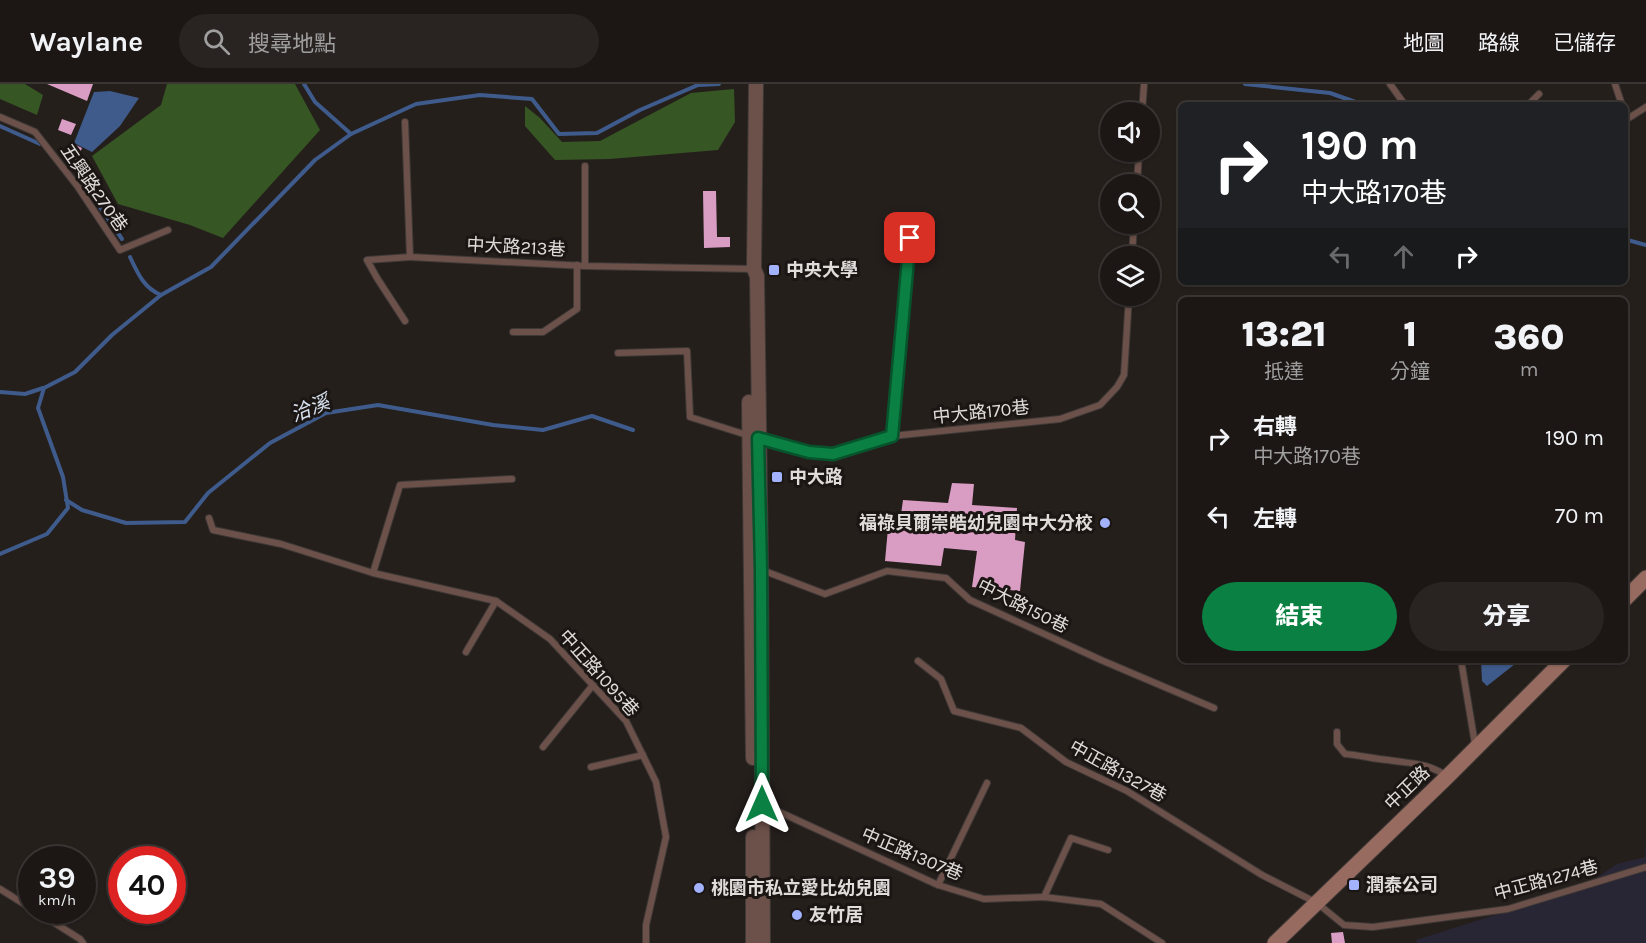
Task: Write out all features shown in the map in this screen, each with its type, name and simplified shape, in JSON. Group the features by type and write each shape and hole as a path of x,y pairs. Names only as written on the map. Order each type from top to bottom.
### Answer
{"main road":[{"path":"1628,596 1646,578"},
{"name":"中正路","path":"1275,943 1561,663"}],"street":[{"path":"756,91 754,269 757,276 753,437 758,803 763,943"},
{"path":"753,943 758,803"}],"lane":[{"path":"1390,84 1403,102"},
{"path":"1615,84 1621,102"},
{"path":"1143,102 1144,85"},
{"path":"1531,102 1539,94"},
{"path":"1628,119 1646,107"},
{"name":"五興路270巷","path":"0,117 35,132 78,187 120,250 168,230"},
{"path":"405,122 410,256"},
{"path":"585,166 585,266"},
{"path":"892,436 913,216"},
{"name":"中大路213巷","path":"405,321 368,260 410,256 585,266 754,269"},
{"path":"513,332 543,332 577,309 577,265"},
{"name":"中大路170巷","path":"618,353 687,351 690,417 809,452 833,454 892,436 1060,419 1100,405 1124,375 1128,306"},
{"path":"373,573 400,485 512,479"},
{"name":"中正路1095巷","path":"209,518 213,531 281,544 373,573 496,601 550,639 626,722 656,782 666,837 646,925 646,943"},
{"name":"中大路150巷","path":"756,568 825,594 887,571 946,578 970,600 1101,660 1214,708"},
{"path":"466,652 496,601"},
{"name":"中正路1327巷","path":"918,661 941,679 954,711 1021,728 1066,762 1127,791 1262,875 1317,903"},
{"path":"1462,663 1476,748"},
{"path":"543,747 592,685"},
{"path":"1337,732 1337,744 1345,753 1414,762 1436,769 1447,777"},
{"path":"591,767 643,755"},
{"path":"938,885 987,783"},
{"name":"中正路1307巷","path":"758,803 938,885 984,899 1044,897 1101,904 1162,943"},
{"path":"1044,897 1071,838 1108,849"},
{"name":"中正路1274巷","path":"1317,903 1344,925 1373,927 1508,909 1646,867"},
{"path":"0,889 18,900"},
{"path":"56,924 83,943"}],"shaded area":[{"path":"1646,835 1646,943 1417,943 1416,940 1581,888 1617,864 1645,857"}],"green space":[{"path":"0,84 25,84 43,95 37,115 0,99"},
{"path":"167,84 295,84 320,130 223,238 190,225 118,204 92,156 161,105"},
{"path":"734,89 735,122 718,150 610,159 555,160 525,126 525,106 540,118 562,142 600,141 691,93"}],"water":[{"path":"110,91 139,98 120,126 92,152 74,143 94,92"},
{"path":"1481,663 1516,663 1487,686 1482,681"}],"building":[{"path":"47,84 93,84 87,101"},
{"path":"62,119 76,124 71,135 58,130"},
{"path":"72,143 82,148 72,171 64,160 67,158"},
{"path":"703,191 716,191 717,237 730,237 730,247 704,248"},
{"path":"952,483 974,484 972,505 1017,508 1015,540 1025,542 1020,591 972,587 977,551 944,548 941,566 885,561 888,528 899,529 903,500 948,503"},
{"path":"1343,932 1345,943 1332,943 1331,933"}],"waterway":[{"path":"304,84 315,102 351,134 416,104 480,95 532,99 559,134 597,133 640,110 698,85 719,84"},
{"path":"1245,84 1330,93 1356,102"},
{"name":"洽溪","path":"0,126 40,144"},
{"name":"洽溪","path":"0,554 47,534 68,508 63,477 38,408 44,388 75,372 112,335 161,295 211,267 315,160 351,134"},
{"name":"洽溪","path":"76,178 92,195 122,239"},
{"path":"1628,240 1646,245"},
{"name":"洽溪","path":"130,257 146,284 161,295"},
{"name":"洽溪","path":"0,392 25,394 43,388"},
{"name":"洽溪","path":"66,500 82,510 126,523 185,522 208,493 270,443 326,413 378,405 493,425 543,430 592,416 633,430"}],"place":[{"name":"中央大學","path":"774,270"},
{"name":"中大路","path":"777,477"},
{"name":"福祿貝爾崇皓幼兒園中大分校","path":"1105,523"},
{"name":"潤泰公司","path":"1354,885"},
{"name":"桃園市私立愛比幼兒園","path":"699,888"},
{"name":"友竹居","path":"797,915"}],"route":[{"path":"762,804 758,438 809,452 833,454 892,436 910,238"}]}
